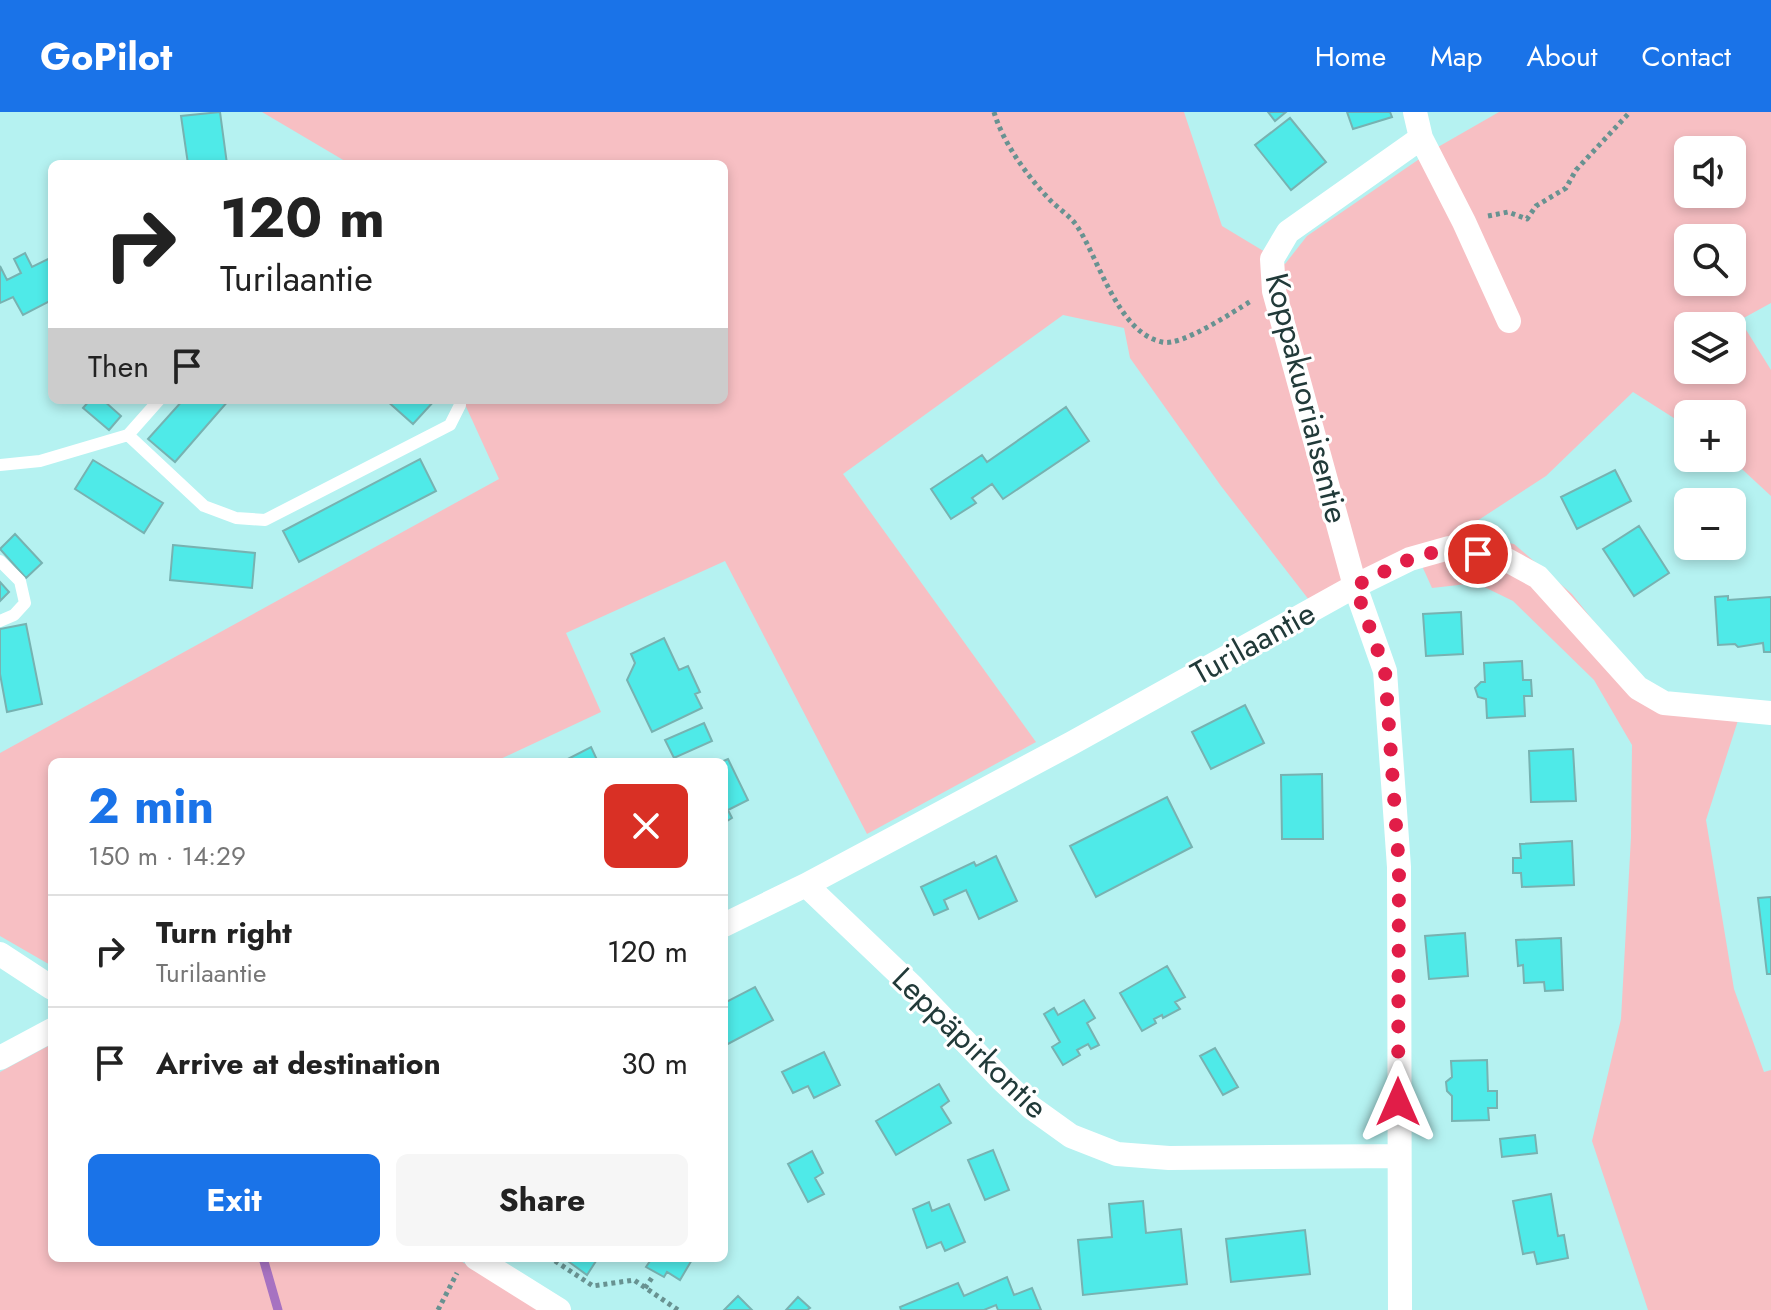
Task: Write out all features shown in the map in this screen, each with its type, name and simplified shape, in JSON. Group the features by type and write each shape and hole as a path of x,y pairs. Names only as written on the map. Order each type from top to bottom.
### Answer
{"street":[{"path":"1415,112 1421,138 1509,321"},
{"name":"Koppakuoriaisentie","path":"1400,1310 1399,867 1385,671 1355,586 1274,291 1272,259 1288,232 1421,138"},
{"name":"Turilaantie","path":"728,923 1086,736 1355,586 1410,559 1449,548 1507,560 1538,577 1638,688 1664,703 1771,713"},
{"name":"Leppäpirkontie","path":"806,885 913,987 1002,1080 1032,1108 1071,1136 1117,1154 1169,1158 1398,1156"},
{"path":"0,954 48,985"},
{"path":"0,1058 48,1032"},
{"path":"468,1264 559,1310"}],"lane":[{"path":"0,465 40,461 128,435 155,404"},
{"path":"128,435 204,506 236,518 265,520 450,425 460,404"},
{"path":"0,561 20,581 25,603 14,615 0,621"}],"path":[{"path":"994,112 1019,161 1048,198 1076,225 1113,295 1137,328 1158,342 1170,344 1274,291"},
{"path":"1464,222 1508,212 1527,219 1536,206 1566,188 1576,170 1630,112"},
{"path":"557,1262 593,1286 634,1280 678,1310"},
{"path":"438,1310 468,1264"},
{"path":"645,1288 653,1276"}],"shaded area":[{"path":"262,112 1184,112 1222,226 1285,264 1307,236 1431,151 1499,112 1771,112 1771,303 1746,317 1746,312 1674,312 1674,384 1746,384 1746,330 1771,370 1771,496 1745,472 1746,400 1674,400 1674,418 1633,392 1546,476 1477,521 1464,534 1514,544 1572,594 1630,667 1638,688 1741,711 1706,820 1734,989 1764,1072 1771,1070 1771,1310 1648,1310 1592,1141 1621,1019 1631,837 1632,745 1594,680 1513,601 1476,583 1432,588 1418,557 1316,609 1221,486 1130,358 1124,328 1063,315 843,474 1036,742 867,834 725,561 566,633 601,712 503,758 48,758 48,964 0,936 0,753 499,479 465,404 728,404 728,160 343,160"},
{"path":"48,1046 48,1262 462,1262 539,1310 0,1310 0,1072"}],"building":[{"path":"220,112 226,160 187,160 181,116"},
{"path":"1268,112 1286,112 1275,121"},
{"path":"1347,112 1390,112 1392,117 1353,129"},
{"path":"1290,118 1326,162 1291,190 1255,145"},
{"path":"25,253 32,267 48,259 48,302 23,315 13,297 0,303 0,266 7,280 21,273 14,259"},
{"path":"86,404 108,404 121,416 109,430 83,408"},
{"path":"179,404 226,404 175,462 148,439"},
{"path":"390,404 431,404 413,424"},
{"path":"1066,407 1089,441 1003,499 992,484 972,498 976,503 951,519 931,489 982,455 987,462"},
{"path":"420,459 436,491 299,562 283,531"},
{"path":"93,460 163,503 144,533 75,489"},
{"path":"1615,470 1631,501 1577,529 1561,497"},
{"path":"1639,526 1669,573 1634,596 1603,549"},
{"path":"15,534 42,563 26,578 0,549"},
{"path":"173,545 255,553 252,588 170,580"},
{"path":"0,582 9,592 0,601"},
{"path":"1728,596 1728,600 1771,597 1771,652 1764,652 1763,643 1738,647 1735,644 1718,645 1715,597"},
{"path":"1461,612 1463,654 1426,656 1423,614"},
{"path":"26,624 42,704 7,712 0,674 0,629"},
{"path":"664,638 679,670 688,666 700,692 695,694 702,708 652,732 627,680 635,663 631,654"},
{"path":"1522,661 1523,680 1531,680 1532,696 1524,696 1525,716 1487,718 1486,699 1478,697 1475,688 1485,682 1484,663"},
{"path":"1245,705 1264,743 1211,769 1192,732"},
{"path":"704,723 712,741 674,758 665,740"},
{"path":"591,747 596,758 570,758"},
{"path":"1573,749 1576,801 1531,802 1529,751"},
{"path":"728,759 748,800 728,810"},
{"path":"1322,774 1323,839 1282,839 1281,775"},
{"path":"1167,797 1192,847 1096,897 1070,846"},
{"path":"1572,841 1574,885 1522,887 1521,873 1513,873 1513,858 1521,858 1520,844"},
{"path":"996,856 1017,901 979,919 966,890 944,900 948,909 934,915 921,887 974,862 976,866"},
{"path":"1771,897 1771,974 1767,974 1758,898"},
{"path":"1465,933 1468,976 1429,979 1425,936"},
{"path":"1561,938 1563,990 1545,991 1544,982 1524,983 1523,965 1518,966 1516,940"},
{"path":"1167,966 1185,997 1175,1002 1180,1009 1154,1019 1156,1023 1142,1031 1120,993"},
{"path":"755,987 773,1020 728,1044 728,1001"},
{"path":"1084,1000 1095,1018 1087,1023 1099,1045 1091,1049 1088,1044 1077,1050 1080,1055 1063,1065 1052,1047 1060,1042 1044,1014 1054,1008 1058,1015"},
{"path":"1215,1048 1238,1087 1223,1095 1200,1056"},
{"path":"824,1052 840,1085 814,1098 808,1086 793,1093 782,1072"},
{"path":"1487,1060 1488,1091 1497,1091 1497,1108 1488,1108 1489,1120 1452,1121 1452,1096 1447,1091 1446,1082 1452,1077 1451,1061"},
{"path":"939,1084 949,1101 941,1107 951,1123 896,1155 876,1121"},
{"path":"1535,1135 1537,1153 1502,1157 1500,1139"},
{"path":"993,1150 1009,1190 985,1200 968,1160"},
{"path":"812,1151 823,1173 815,1178 824,1194 808,1202 788,1164"},
{"path":"1551,1194 1558,1236 1564,1235 1568,1258 1537,1264 1534,1252 1523,1254 1513,1201"},
{"path":"1143,1201 1146,1233 1181,1229 1187,1284 1083,1295 1078,1240 1112,1237 1109,1204"},
{"path":"929,1202 932,1211 949,1204 965,1242 945,1251 941,1242 927,1248 913,1209"},
{"path":"1305,1230 1310,1274 1231,1282 1226,1239"},
{"path":"569,1262 595,1262 587,1275"},
{"path":"649,1262 691,1262 680,1280 667,1272 664,1277 646,1267"},
{"path":"1007,1277 1014,1295 1032,1288 1041,1310 998,1310 996,1305 984,1310 901,1310 900,1307 958,1283 964,1296"},
{"path":"738,1296 752,1310 724,1310"},
{"path":"798,1297 810,1308 786,1310"}],"waterway":[{"path":"264,1262 278,1310"}],"route":[{"path":"1398,1102 1399,867 1385,671 1355,586 1410,559 1449,548 1478,554"}]}
